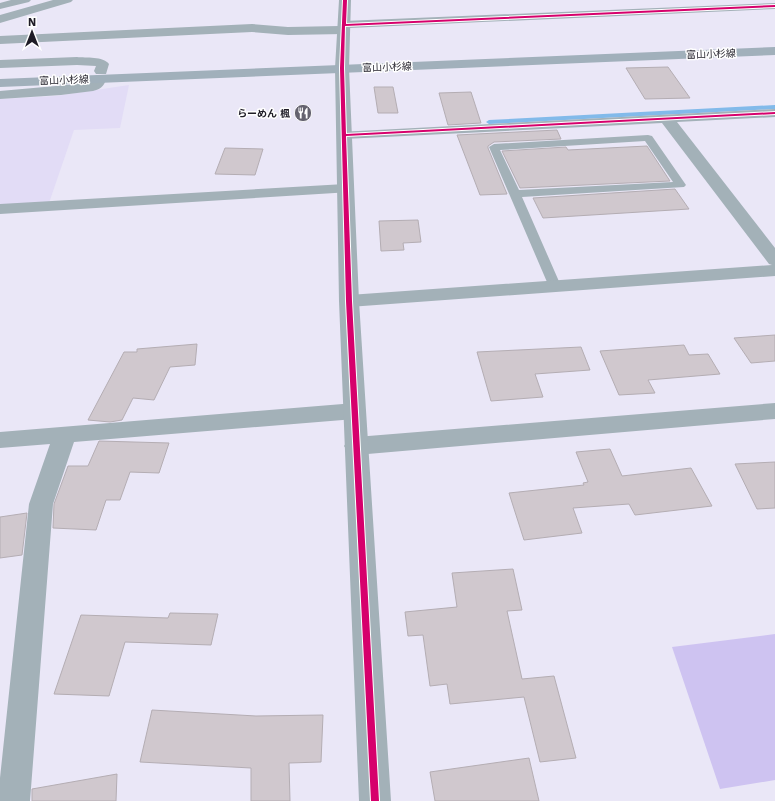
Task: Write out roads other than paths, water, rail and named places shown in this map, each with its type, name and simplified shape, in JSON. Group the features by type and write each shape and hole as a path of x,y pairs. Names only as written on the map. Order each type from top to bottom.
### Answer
{"main road":[{"name":"富山小杉線","path":"0,83 100,75 775,44"},
{"name":"富山小杉線","path":"343,65 775,51"},
{"name":"富山小杉線","path":"0,75 100,75"}],"street":[{"path":"0,6 25,0"},
{"path":"0,19 67,0"},
{"path":"345,0 343,65 349,301 375,801"},
{"path":"0,40 252,28 288,31 766,4 775,14"},
{"path":"0,64 77,61 97,62 103,64 98,84 93,87 61,91 0,95"},
{"path":"344,135 775,113"},
{"path":"666,118 775,260"},
{"path":"0,209 346,189"},
{"path":"349,301 775,270"},
{"path":"0,440 355,411"},
{"path":"356,446 775,411"},
{"path":"14,801 41,504 65,435"}],"lane":[{"path":"514,194 680,185 648,138 494,147 514,194 555,286"}],"waterway":[{"path":"489,122 775,107"}],"place":[{"name":"らーめん 楓","path":"303,113"}]}
